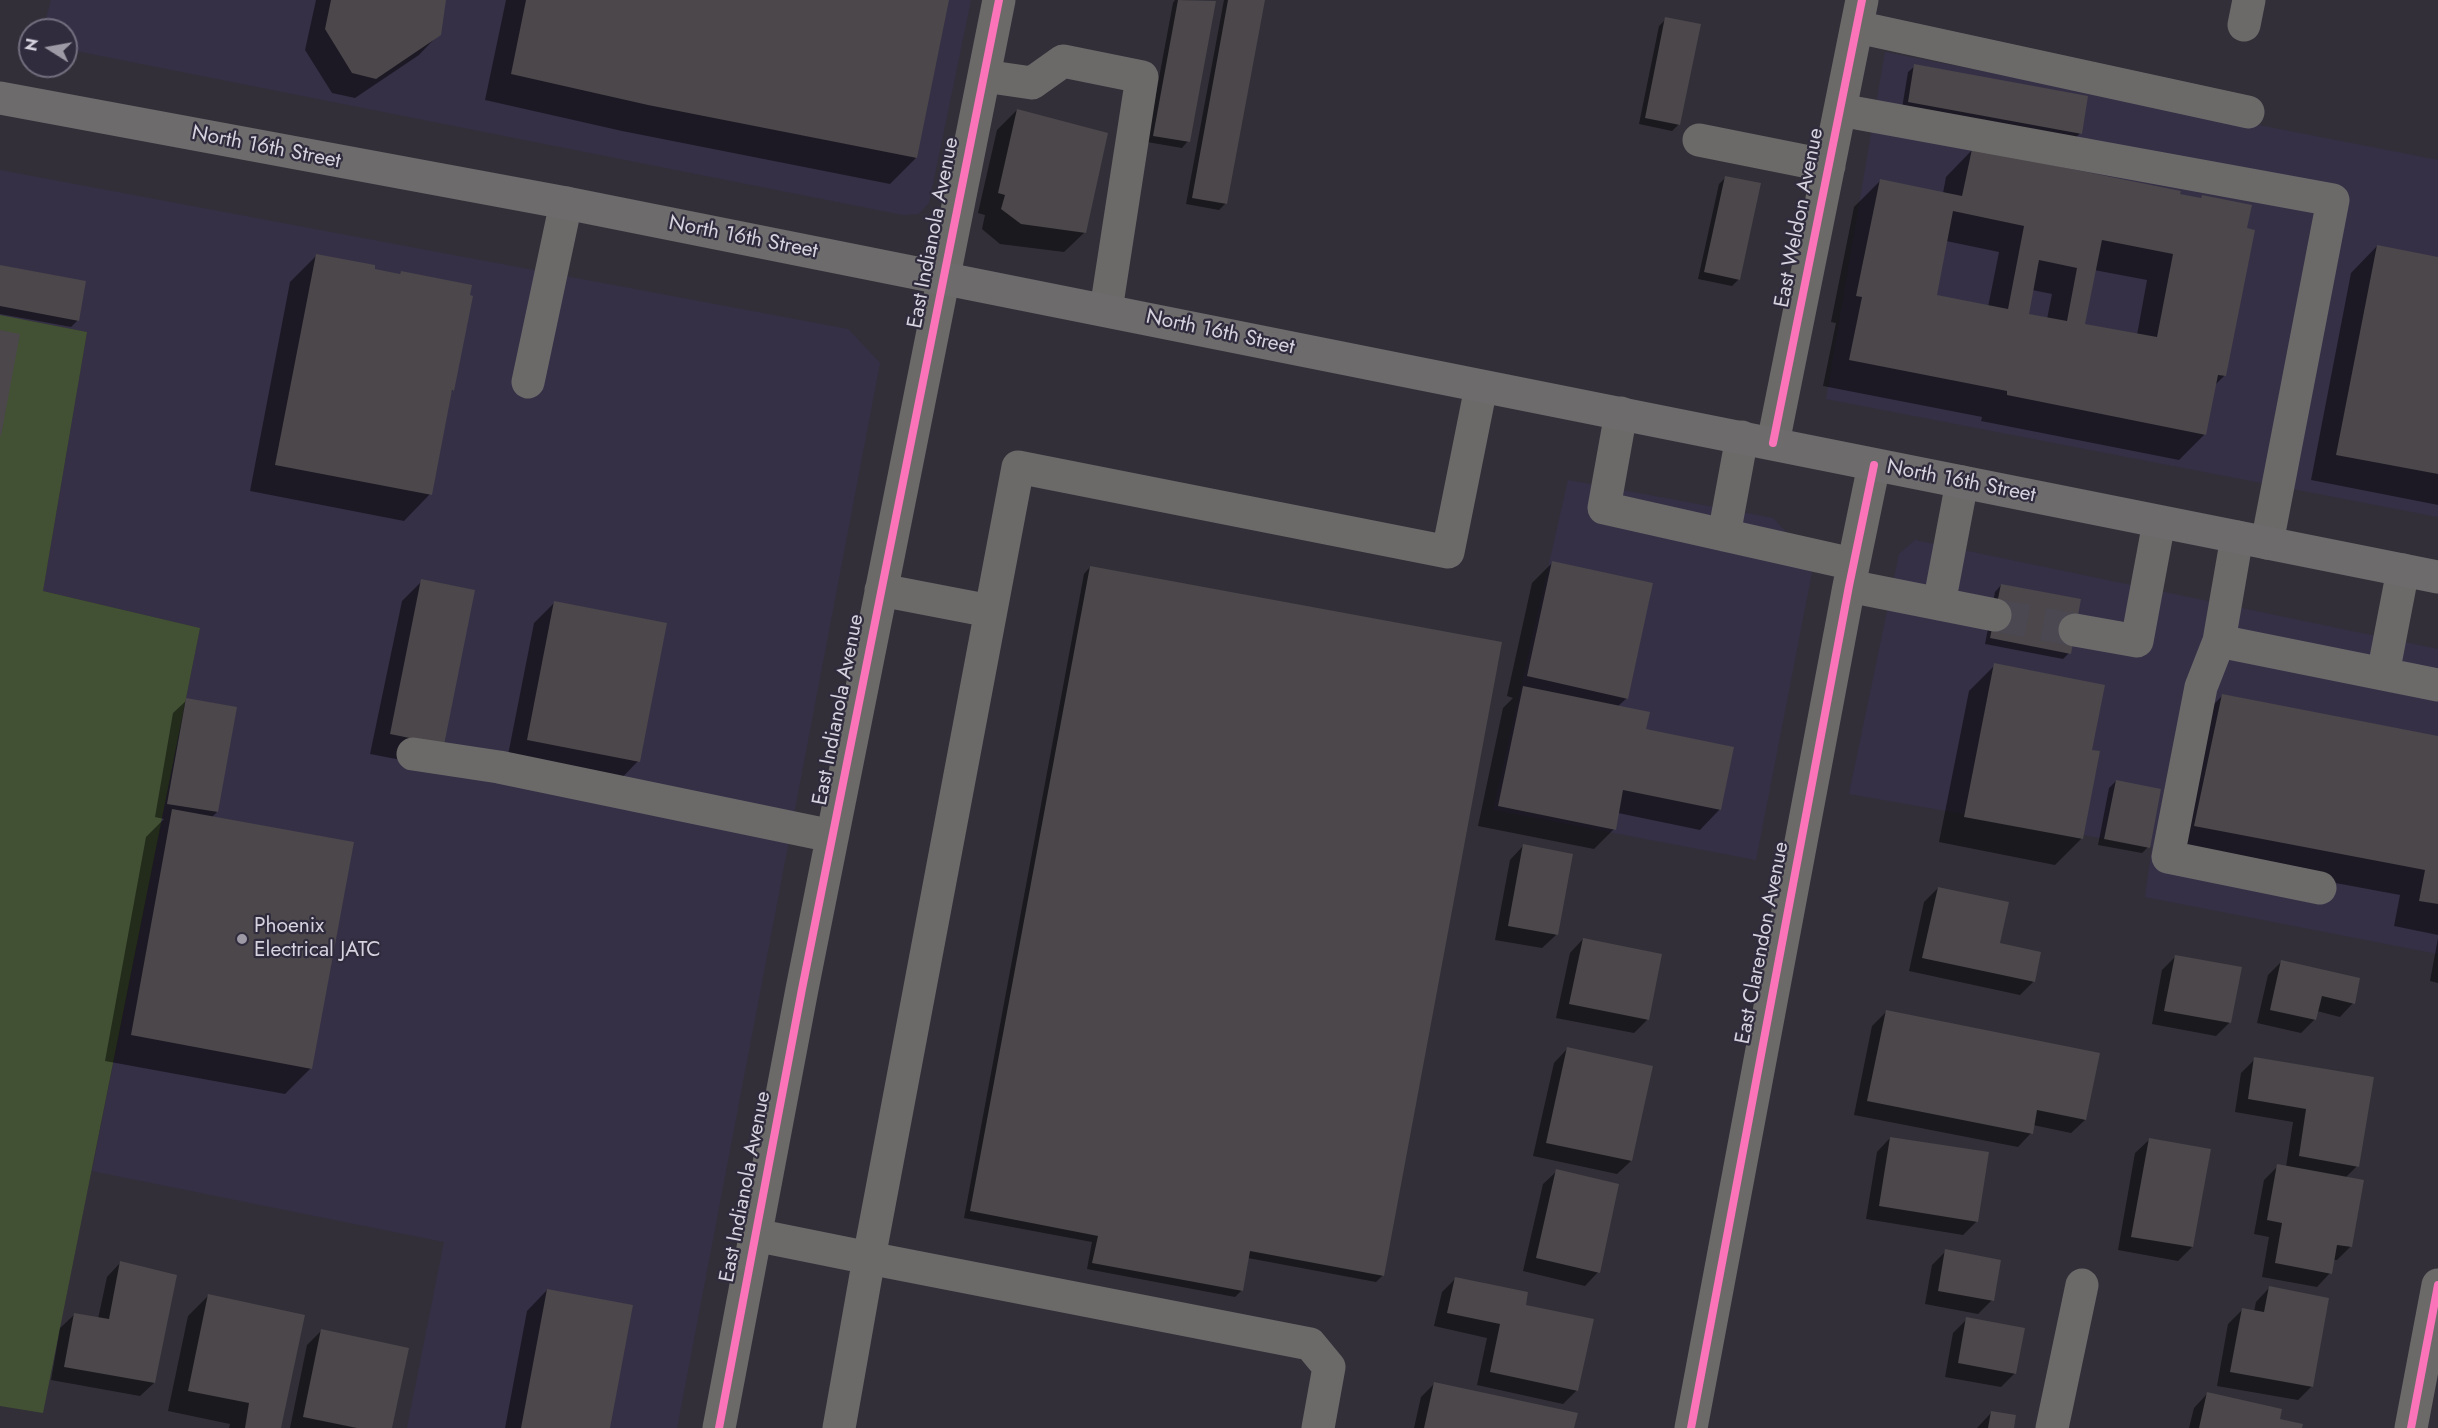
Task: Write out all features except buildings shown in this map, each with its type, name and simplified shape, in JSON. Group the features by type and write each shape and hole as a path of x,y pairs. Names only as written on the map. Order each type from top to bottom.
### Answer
{"main road":[{"name":"North 16th Street","path":"0,98 566,203 2438,577"}],"street":[{"name":"East Indianola Avenue","path":"719,1428 832,836 999,0"},
{"path":"1859,13 2248,112"},
{"name":"East Weldon Avenue","path":"1724,535 1757,440 1829,166 1859,13"},
{"path":"984,76 1032,83 1063,61 1142,77 1106,310"},
{"path":"1840,110 2333,200 2252,540 2219,641 2201,687 2168,857 2320,888"},
{"path":"1699,140 1829,166"},
{"path":"528,382 566,203"},
{"path":"838,1428 1018,467 1448,552 1481,387"},
{"path":"1621,413 1604,508 1724,535 1939,604 1995,615"},
{"name":"East Clarendon Avenue","path":"1691,1428 1851,575 1874,465"},
{"path":"1939,604 1962,482"},
{"path":"2075,630 2137,641 2159,522"},
{"path":"2383,674 2403,570"},
{"path":"881,590 990,611"},
{"path":"2219,641 2438,685"},
{"path":"413,754 499,767 832,836"},
{"path":"755,1235 1311,1344 1329,1367 1318,1428"},
{"path":"2052,1428 2082,1285"},
{"path":"2410,1428 2438,1285"}],"shaded area":[{"path":"51,0 971,0 929,203 918,214 903,215 78,51 78,18 46,18"},
{"path":"1885,52 2438,160 2438,517 1826,399"},
{"path":"0,170 848,329 880,363 677,1428 407,1428 444,1242 92,1171 200,628 43,591 87,332 0,315"},
{"path":"1568,480 1773,518 1814,562 1756,860 1493,810"},
{"path":"1915,540 2438,649 2438,954 2145,897 2152,847 1849,794 1899,554"}],"green space":[{"path":"0,315 87,332 43,591 200,628 43,1413 0,1406"}],"tunnel":[{"path":"1995,615 2075,630"}],"cycle path":[{"path":"719,1428 802,989 999,0"},
{"path":"1773,443 1862,0"},
{"path":"1691,1428 1849,586 1874,465"},
{"path":"2411,1428 2438,1285"}],"place":[{"name":"Phoenix Electrical JATC","path":"242,939"}]}
